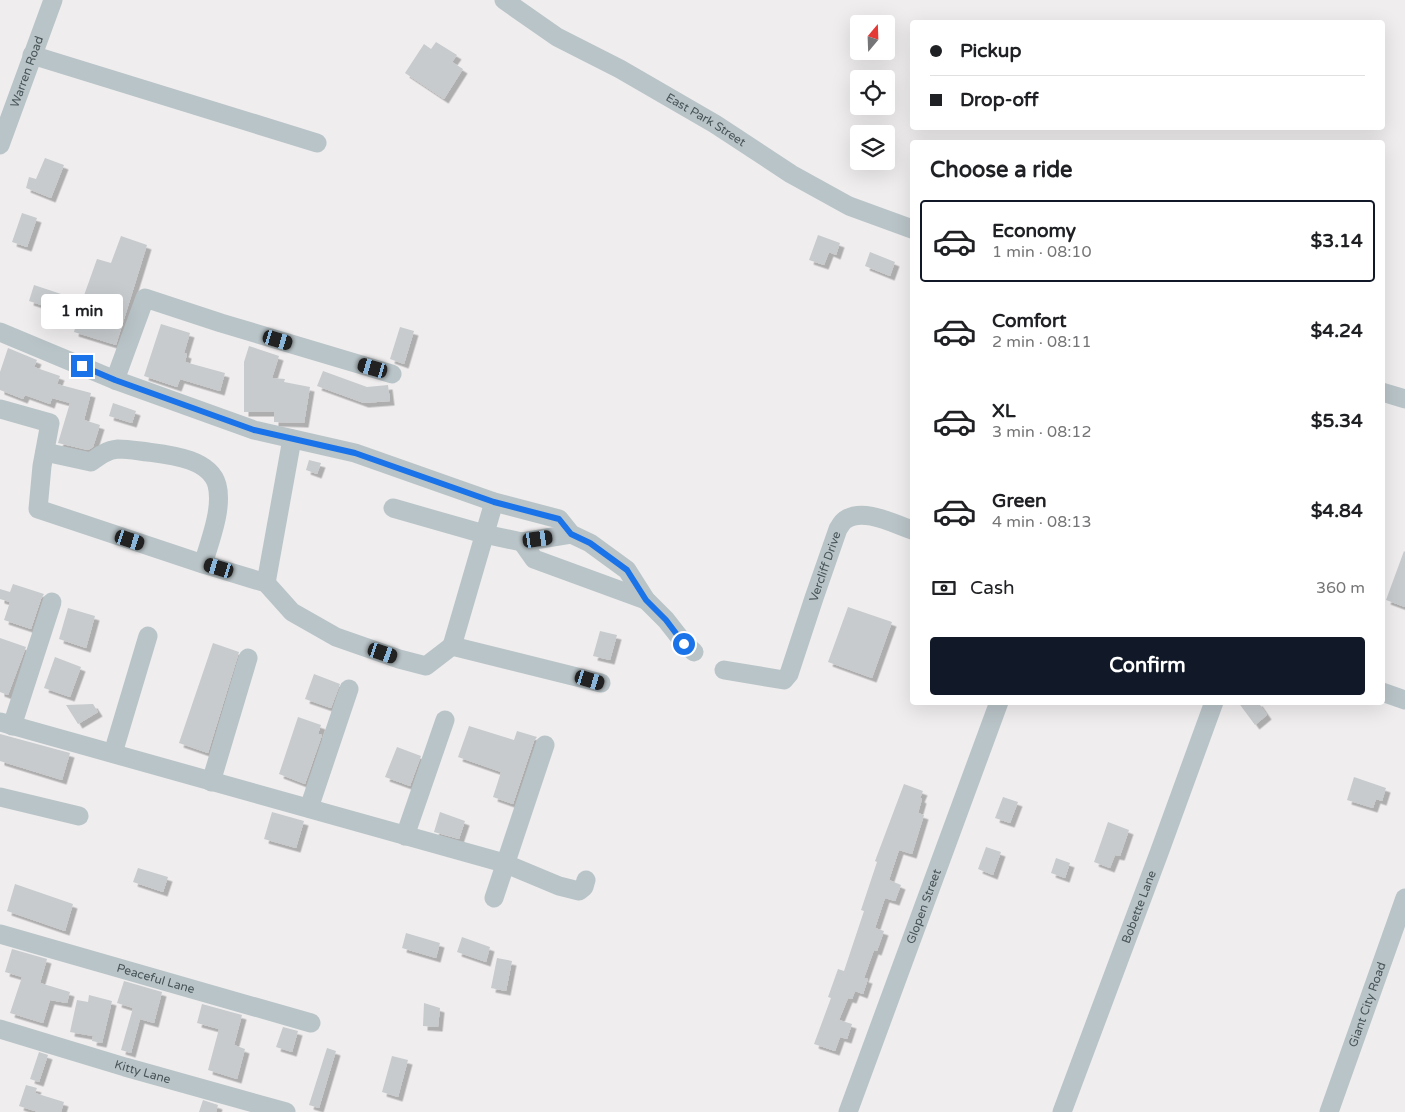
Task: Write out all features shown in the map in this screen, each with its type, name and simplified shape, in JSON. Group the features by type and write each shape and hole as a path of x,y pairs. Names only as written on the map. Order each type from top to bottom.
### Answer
{"street":[{"name":"Warren Road","path":"0,145 53,0"},
{"name":"East Park Street","path":"504,0 557,37 620,69 715,124 799,178 849,206 910,227"},
{"path":"32,55 317,143"},
{"path":"115,380 145,298 221,323 392,374"},
{"path":"0,332 115,380 254,430 355,453 494,502 559,519 571,534 590,543 627,570 646,600 666,620 684,644 694,652"},
{"path":"1385,393 1405,399"},
{"path":"0,409 50,423 38,509 266,583 292,612 336,637 399,659 426,666 452,646 494,502"},
{"path":"266,583 292,439"},
{"path":"45,452 90,462 101,454 116,449 135,450 190,460 201,466 213,476 217,486 218,506 203,564"},
{"path":"393,508 484,534 522,542 571,534"},
{"name":"Vercliff Drive","path":"724,670 784,680 789,674 838,530 844,520 856,515 870,515 910,529"},
{"path":"522,542 534,559 646,600"},
{"path":"52,602 6,724 504,863 559,886 578,891 584,888 586,880"},
{"path":"113,753 148,636"},
{"path":"452,646 601,683"},
{"path":"211,782 248,658"},
{"path":"310,808 349,689"},
{"path":"1385,693 1405,700"},
{"name":"Glopen Street","path":"848,1112 997,705"},
{"name":"Bobette Lane","path":"1062,1112 1213,705"},
{"path":"405,836 445,720"},
{"path":"494,898 504,863 545,745"},
{"path":"0,797 79,816"},
{"name":"Giant City Road","path":"1329,1112 1405,898"},
{"name":"Peaceful Lane","path":"0,934 311,1023"},
{"name":"Kitty Lane","path":"0,1029 286,1112"}],"building":[{"path":"436,42 457,55 452,62 463,69 444,99 405,73 424,44 431,49"},
{"path":"45,158 64,165 51,198 26,188 29,177 36,179"},
{"path":"22,213 37,218 27,247 12,242"},
{"path":"818,235 840,243 836,255 829,252 824,265 809,260"},
{"path":"121,236 147,245 116,345 74,332 78,317 29,301 34,285 82,301 97,259 111,263"},
{"path":"870,252 895,262 890,276 865,266"},
{"path":"161,324 190,333 184,353 187,354 185,362 225,373 220,391 180,379 177,387 144,376"},
{"path":"400,327 414,331 404,364 390,359"},
{"path":"249,346 279,356 272,378 285,379 284,382 310,387 304,423 274,422 274,412 244,412 244,362"},
{"path":"8,348 37,360 34,367 60,376 57,384 91,393 84,420 100,425 93,447 88,450 58,443 70,403 52,398 50,404 25,395 23,399 0,390 0,372"},
{"path":"323,371 367,387 388,385 390,401 364,403 317,386"},
{"path":"113,403 136,411 132,423 109,416"},
{"path":"309,460 321,463 317,474 306,470"},
{"path":"1405,552 1405,607 1386,600"},
{"path":"13,584 44,594 31,629 4,620 10,602 0,599 0,589 10,592"},
{"path":"848,607 892,622 872,678 828,662"},
{"path":"68,608 95,616 86,648 59,639"},
{"path":"600,631 617,635 610,660 593,656"},
{"path":"0,638 26,647 8,695 0,692"},
{"path":"213,643 239,652 208,753 179,743"},
{"path":"55,657 81,667 70,697 44,688"},
{"path":"314,674 340,684 331,708 305,699"},
{"path":"93,704 98,712 78,724 66,705"},
{"path":"1240,705 1260,705 1267,715 1255,725"},
{"path":"298,717 321,725 318,734 322,735 305,784 279,774"},
{"path":"469,726 514,740 517,731 537,737 513,804 493,797 501,772 458,757"},
{"path":"0,734 70,753 62,780 0,761"},
{"path":"397,747 421,756 410,786 385,777"},
{"path":"1354,777 1386,788 1382,801 1376,799 1373,808 1347,800"},
{"path":"904,784 923,791 918,813 924,815 912,854 899,850 889,880 901,885 895,901 885,898 875,928 884,931 877,951 874,950 864,978 868,979 863,994 855,991 852,999 848,998 839,1020 852,1024 847,1039 840,1037 835,1051 814,1044 831,998 828,997 838,969 844,971 864,911 861,910 877,862 875,861"},
{"path":"1003,797 1018,802 1010,823 995,818"},
{"path":"272,812 304,821 296,848 264,839"},
{"path":"440,812 465,821 459,839 434,832"},
{"path":"1108,822 1129,830 1120,856 1115,855 1110,868 1094,862"},
{"path":"986,847 1001,852 993,875 978,869"},
{"path":"1056,858 1070,863 1065,878 1051,873"},
{"path":"138,868 168,877 163,892 133,882"},
{"path":"15,884 73,904 65,931 7,911"},
{"path":"406,933 440,943 436,958 402,948"},
{"path":"462,937 490,947 486,962 457,952"},
{"path":"12,949 47,959 40,983 70,992 67,1003 50,1000 43,1023 10,1013 22,977 5,972"},
{"path":"497,958 512,961 506,991 491,988"},
{"path":"124,981 162,992 154,1023 140,1019 131,1053 121,1050 133,1008 117,1003"},
{"path":"89,995 112,1001 102,1043 92,1041 93,1036 70,1032 77,1000 88,1002"},
{"path":"424,1003 440,1008 438,1027 423,1026"},
{"path":"202,1004 242,1015 234,1045 245,1049 237,1079 208,1070 219,1029 197,1023"},
{"path":"283,1027 298,1031 292,1052 276,1047"},
{"path":"327,1048 336,1051 319,1108 309,1105"},
{"path":"39,1052 48,1055 39,1082 30,1079"},
{"path":"392,1056 408,1060 398,1097 382,1092"},
{"path":"26,1085 37,1088 35,1093 64,1102 61,1112 38,1112 19,1106"},
{"path":"203,1100 218,1105 216,1112 199,1112"}],"route":[{"path":"82,366 115,380 254,430 355,453 494,502 559,519 571,534 590,543 627,570 646,600 666,620 684,644"}]}
